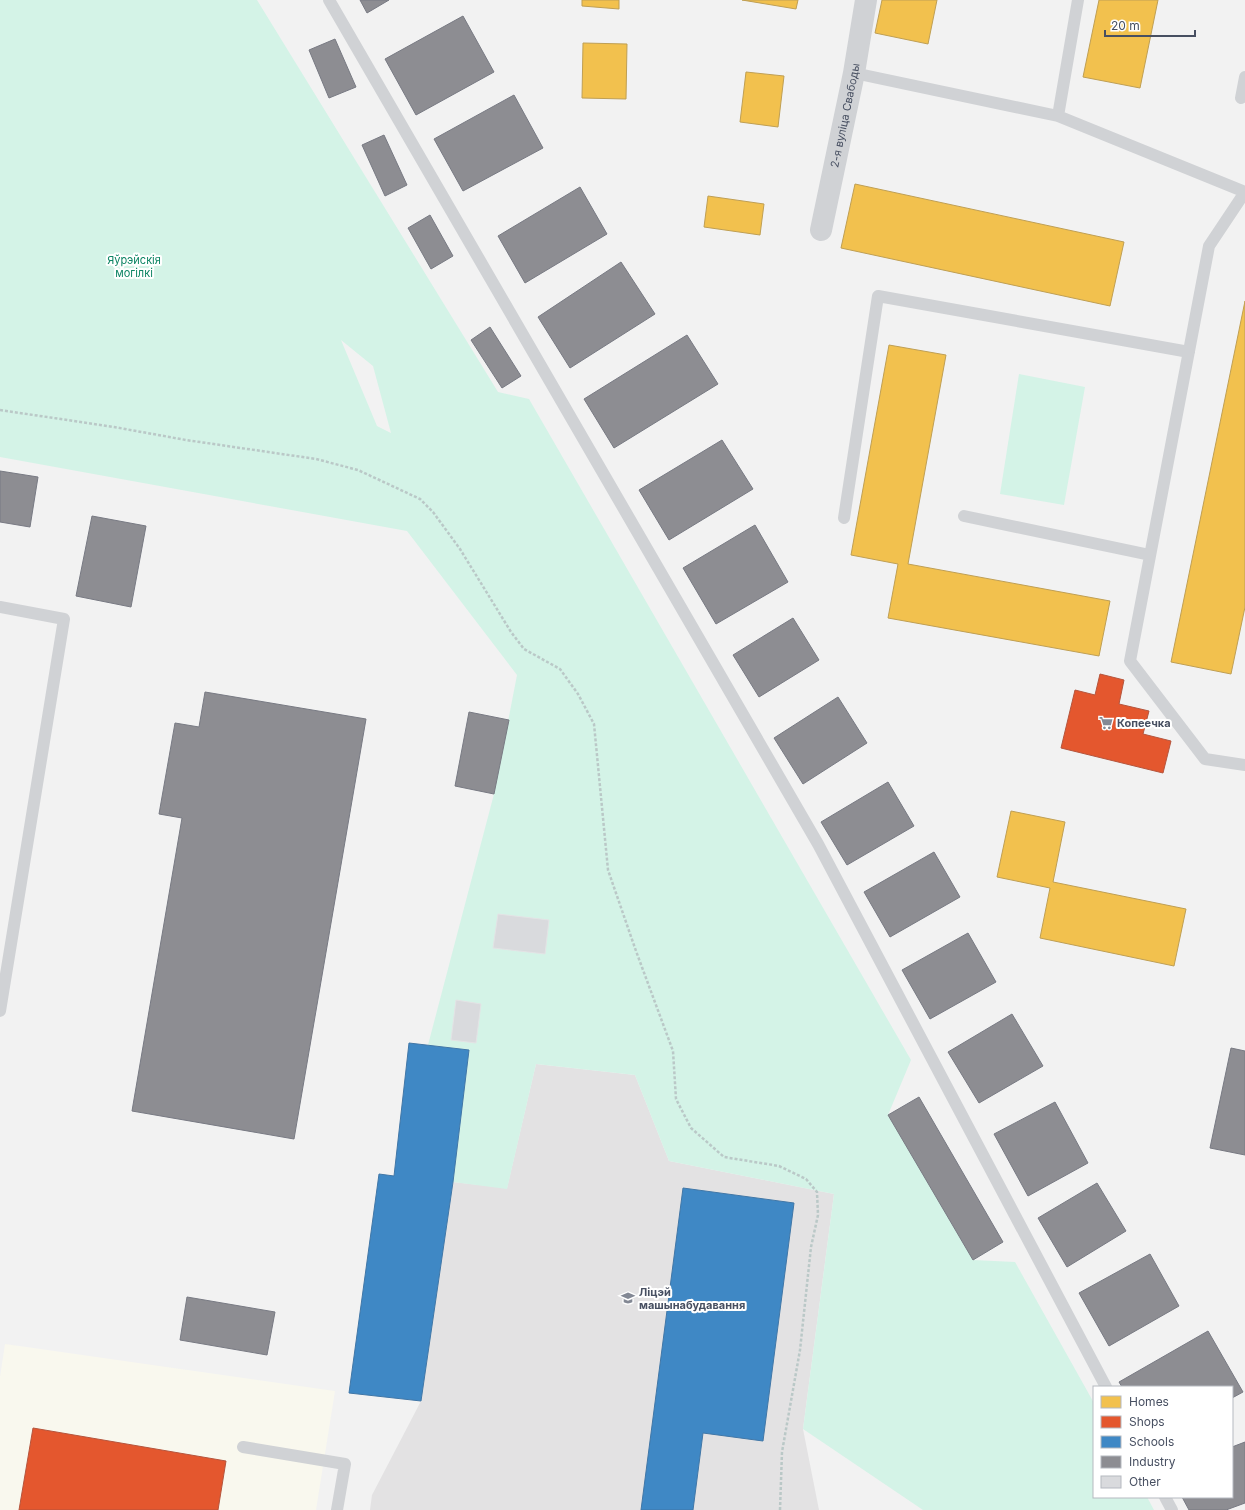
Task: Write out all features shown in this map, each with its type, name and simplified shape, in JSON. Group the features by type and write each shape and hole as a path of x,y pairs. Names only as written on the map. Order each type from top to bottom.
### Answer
{"street":[{"name":"2-я вуліца Свабоды","path":"821,230 854,73 866,0"}],"lane":[{"path":"330,0 818,844 1105,1386"},
{"path":"1058,116 1078,0"},
{"path":"854,73 1058,116 1245,192 1209,246 1130,661 1205,760 1245,765"},
{"path":"1241,98 1245,77"},
{"path":"844,518 878,296 1189,352"},
{"path":"964,516 1150,555"},
{"path":"0,607 64,619 0,1011"},
{"path":"243,1447 345,1464 337,1510"},
{"path":"1166,1498 1172,1510"}],"path":[{"path":"0,410 114,426 186,440 316,459 358,470 420,499 433,512 460,549 524,649 560,669 578,694 594,724 608,870 673,1051 676,1099 691,1128 724,1157 779,1166 806,1179 817,1192 818,1215 811,1247 800,1350 782,1452 780,1510"}],"shaded area":[{"name":"Ліцэй машынабудавання","path":"536,1064 635,1075 669,1161 834,1194 803,1429 819,1510 370,1510 372,1495 421,1401 453,1182 507,1188"},
{"path":"5,1344 335,1391 316,1510 0,1510 0,1377"}],"green space":[{"name":"Яўрэйскія могілкі","path":"0,0 257,0 498,392 529,399 911,1060 888,1115 973,1260 1015,1262 1093,1401 1093,1498 1148,1498 1154,1510 923,1510 803,1429 834,1194 669,1161 635,1075 536,1064 507,1189 453,1182 469,1050 428,1045 494,794 517,675 407,531 0,457","holes":["341,340 373,366 391,433 377,426"]},
{"path":"1019,374 1085,387 1064,505 1000,494"}],"building: Homes":[{"path":"582,0 619,0 619,9 582,6"},
{"path":"742,0 798,0 796,9"},
{"path":"882,0 937,0 928,44 875,33"},
{"path":"1099,0 1158,0 1140,88 1083,77"},
{"path":"583,43 627,44 626,99 582,98"},
{"path":"746,72 784,76 778,127 740,122"},
{"path":"855,184 1124,242 1110,306 841,248"},
{"path":"708,196 764,204 760,235 704,227"},
{"path":"1245,301 1245,607 1231,674 1171,662"},
{"path":"889,345 946,355 908,564 1110,601 1099,656 888,618 898,564 851,555"},
{"path":"1011,811 1065,822 1053,882 1186,909 1174,966 1040,938 1050,888 997,877"}],"building: Shops":[{"name":"Копеечка","path":"1100,674 1124,680 1119,704 1149,711 1143,734 1171,741 1163,773 1061,748 1075,690 1095,695"},
{"path":"33,1428 226,1461 218,1510 19,1510"}],"building: Schools":[{"path":"409,1043 469,1050 453,1182 421,1401 349,1393 379,1174 394,1176"},
{"path":"683,1188 794,1203 763,1441 703,1433 693,1510 641,1510"}],"building: Industry":[{"path":"360,0 389,0 367,13"},
{"path":"463,16 494,72 416,115 385,59"},
{"path":"335,39 356,87 329,98 309,50"},
{"path":"514,95 543,148 463,191 434,139"},
{"path":"384,135 407,185 385,196 362,145"},
{"path":"580,187 607,234 525,283 498,236"},
{"path":"430,215 453,256 431,269 408,228"},
{"path":"621,262 655,314 570,368 538,317"},
{"path":"490,327 521,376 502,388 471,340"},
{"path":"687,335 718,384 614,448 584,399"},
{"path":"722,440 753,489 669,540 639,490"},
{"path":"0,471 38,477 30,527 0,522"},
{"path":"92,516 146,526 131,607 76,596"},
{"path":"755,525 788,582 716,624 683,568"},
{"path":"793,618 819,660 759,697 733,655"},
{"path":"205,692 366,719 294,1139 132,1111 182,818 159,814 175,723 199,727"},
{"path":"838,697 867,743 803,784 774,738"},
{"path":"469,712 509,720 494,794 455,786"},
{"path":"888,782 914,826 847,865 821,822"},
{"path":"934,852 960,897 890,937 864,892"},
{"path":"968,933 996,982 930,1019 902,970"},
{"path":"1012,1014 1043,1066 979,1103 948,1052"},
{"path":"1231,1048 1245,1051 1245,1155 1210,1148"},
{"path":"919,1097 1003,1242 973,1260 888,1115"},
{"path":"1055,1102 1088,1163 1028,1196 994,1134"},
{"path":"1097,1183 1126,1231 1067,1267 1038,1218"},
{"path":"1150,1254 1179,1306 1109,1346 1079,1293"},
{"path":"187,1297 275,1312 267,1355 180,1340"},
{"path":"1208,1331 1243,1392 1233,1397 1233,1386 1121,1386 1119,1382"},
{"path":"1245,1442 1245,1503 1226,1510 1189,1510 1183,1498 1233,1498 1233,1447"}],"building: Other":[{"path":"498,914 549,920 545,954 493,948"},
{"path":"456,1000 481,1004 476,1043 451,1040"}],"place":[{"name":"Копеечка","path":"1106,723"},
{"name":"Ліцэй машынабудавання","path":"628,1298"}]}
